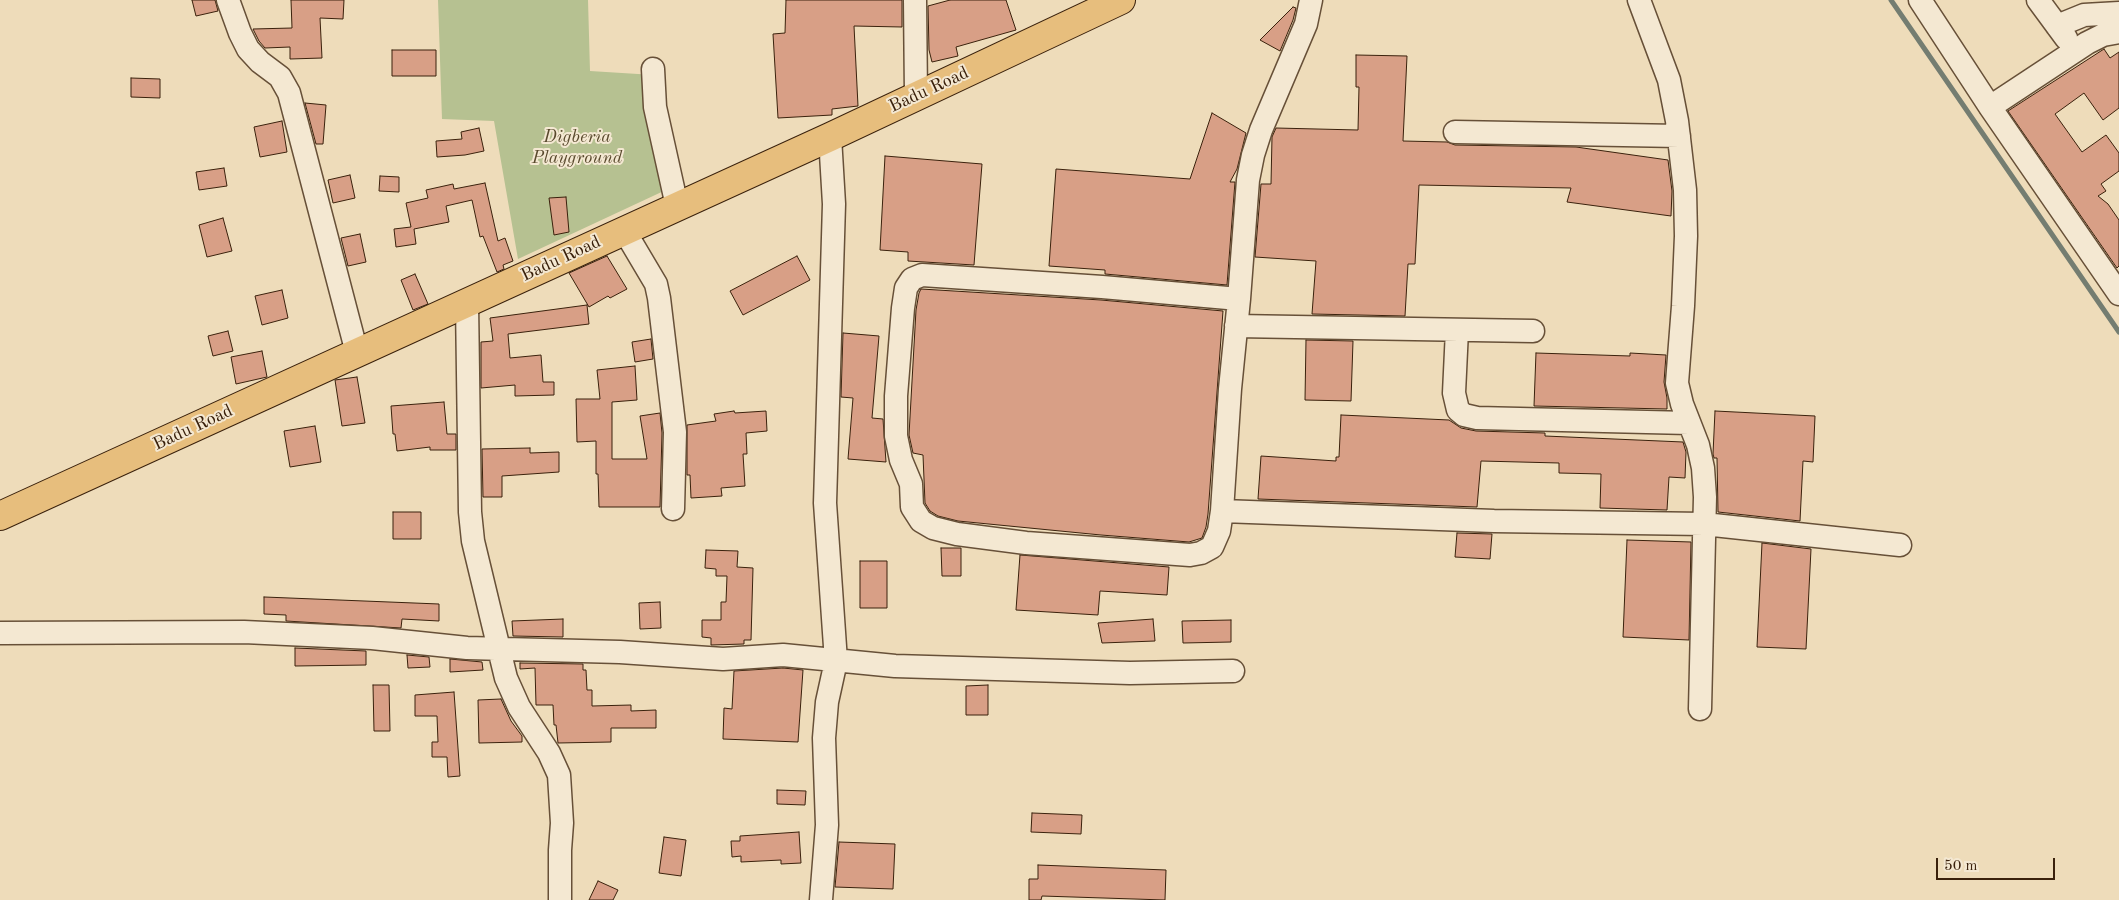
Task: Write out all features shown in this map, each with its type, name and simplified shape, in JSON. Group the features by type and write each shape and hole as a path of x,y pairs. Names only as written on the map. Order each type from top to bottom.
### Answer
{"main road":[{"name":"Badu Road","path":"0,516 830,137 1121,0"}],"street":[{"path":"228,0 248,49 280,77 289,93 357,353"},
{"path":"915,0 916,96"},
{"path":"1239,299 1102,287 922,275 912,279 906,288 898,368 896,436 901,460 910,484 912,507 921,521 934,528 957,534 1026,543 1190,555 1201,553 1212,547 1219,531 1222,511 1236,326 1239,299 1248,180 1261,130 1306,24 1311,0"},
{"path":"1639,0 1669,80 1679,136 1685,190 1686,236 1677,382 1682,404 1698,445 1703,468 1704,524 1700,709"},
{"path":"1920,0 1990,107 2116,284"},
{"path":"2038,0 2075,51"},
{"path":"2057,26 2084,15 2119,13"},
{"path":"1990,107 2103,34 2119,32"},
{"path":"653,69 655,107 676,206"},
{"path":"1455,132 1679,136"},
{"path":"821,900 827,825 824,738 827,702 836,661 825,495 834,204 830,137"},
{"path":"624,230 656,284 659,298 675,432 673,509"},
{"path":"467,303 470,512 473,541 506,678 519,707 549,753 558,776 562,823 560,900"},
{"path":"1236,326 1533,331"},
{"path":"1457,330 1454,393 1458,410 1464,415 1477,418 1689,424"},
{"path":"1222,511 1494,521 1704,524 1900,545"},
{"path":"0,633 244,632 372,638 466,648 620,652 723,659 782,655 895,666 1130,672 1233,671"}],"green space":[{"name":"Digberia Playground","path":"438,0 588,0 590,71 654,75 668,189 518,259 494,121 442,119"}],"building":[{"path":"192,0 215,0 218,11 196,16"},
{"path":"291,0 344,0 343,19 320,18 322,58 290,59 290,47 265,48 259,41 253,29 292,28"},
{"path":"786,0 902,0 902,27 854,26 858,106 832,109 832,115 778,118 773,34 785,33"},
{"path":"950,0 1006,0 1016,30 956,47 958,56 932,62 929,50 928,6"},
{"path":"1293,7 1296,8 1293,20 1280,51 1260,40"},
{"path":"2104,49 2110,58 2119,52 2119,108 2103,120 2084,93 2055,114 2082,152 2106,135 2119,153 2119,171 2101,184 2106,191 2098,196 2108,204 2119,220 2119,266 2117,268 2008,111"},
{"path":"392,50 436,50 436,76 392,76"},
{"path":"1356,55 1407,56 1403,141 1447,142 1455,145 1576,147 1668,160 1672,191 1671,216 1567,202 1571,188 1419,185 1415,264 1408,264 1405,316 1312,314 1316,261 1255,257 1261,184 1271,184 1272,137 1276,128 1358,130 1359,87 1356,87"},
{"path":"131,78 160,79 160,98 131,97"},
{"path":"305,103 326,105 323,144 316,144"},
{"path":"1212,113 1246,133 1237,169 1230,182 1235,182 1227,285 1105,274 1105,270 1049,266 1056,169 1190,179"},
{"path":"282,121 287,152 260,157 254,127"},
{"path":"479,128 484,151 465,155 437,157 436,141 462,139 461,132"},
{"path":"885,156 982,164 974,265 908,261 908,252 880,250"},
{"path":"224,168 227,186 199,190 196,172"},
{"path":"350,175 355,198 333,203 328,180"},
{"path":"380,176 399,177 399,192 379,191"},
{"path":"485,183 498,241 505,238 513,261 503,265 504,269 497,272 483,236 480,237 472,200 446,206 449,222 414,229 416,244 396,247 394,229 411,227 406,203 428,198 426,190 453,184 454,189"},
{"path":"566,197 569,232 554,235 549,198"},
{"path":"223,218 232,251 207,257 199,225"},
{"path":"360,234 366,262 348,266 341,238"},
{"path":"607,256 627,289 610,298 608,296 589,307 569,273"},
{"path":"797,256 810,280 743,315 730,291"},
{"path":"415,274 428,304 413,310 401,280"},
{"path":"921,289 1101,300 1223,311 1208,514 1202,538 1189,542 958,521 938,516 930,511 925,503 923,455 913,453 909,435 916,310"},
{"path":"282,290 288,318 262,325 255,296"},
{"path":"587,305 589,324 508,334 510,358 541,355 543,382 554,382 554,395 515,396 515,385 481,388 481,342 493,341 490,318"},
{"path":"228,331 233,351 213,356 208,336"},
{"path":"843,333 879,336 872,418 883,419 886,462 848,459 853,398 841,397"},
{"path":"651,339 653,359 635,362 632,342"},
{"path":"1306,340 1353,341 1351,401 1305,400"},
{"path":"262,351 267,377 236,384 231,357"},
{"path":"1536,353 1630,356 1630,353 1666,355 1664,382 1667,409 1534,406"},
{"path":"635,366 637,400 612,402 612,459 647,459 640,416 660,413 662,433 660,507 599,507 596,441 577,442 576,399 600,399 597,370"},
{"path":"357,377 365,423 342,426 335,380"},
{"path":"444,402 447,434 456,434 456,450 430,450 430,447 397,451 395,434 393,434 391,406"},
{"path":"734,411 735,413 766,411 767,431 746,433 747,454 743,454 745,486 721,488 722,496 691,498 690,475 687,475 687,425 716,421 714,414"},
{"path":"1715,411 1815,416 1813,462 1803,461 1800,521 1718,512 1717,458 1714,458 1713,454"},
{"path":"1341,415 1449,420 1461,428 1476,431 1545,433 1545,436 1683,442 1686,452 1685,478 1669,477 1667,510 1600,508 1601,474 1559,473 1559,463 1481,461 1477,507 1258,499 1261,456 1336,461 1336,457 1339,457"},
{"path":"315,426 321,462 290,467 284,431"},
{"path":"530,448 530,453 559,452 559,472 502,476 502,497 483,497 482,449"},
{"path":"393,512 421,512 421,539 393,539"},
{"path":"1457,533 1492,534 1490,559 1455,557"},
{"path":"1627,540 1691,542 1689,640 1623,637"},
{"path":"1762,543 1811,549 1806,649 1757,647"},
{"path":"941,548 961,548 961,576 942,576"},
{"path":"706,550 738,551 737,567 753,568 751,640 744,640 744,644 711,645 711,638 702,637 702,620 721,620 721,602 726,602 727,576 716,576 716,569 705,568"},
{"path":"1020,555 1169,567 1167,595 1100,591 1098,615 1016,610"},
{"path":"860,561 887,561 887,608 860,608"},
{"path":"264,597 439,604 439,621 402,619 401,628 286,621 286,615 264,614"},
{"path":"660,602 661,628 640,629 639,603"},
{"path":"563,619 563,637 513,636 512,621"},
{"path":"1153,619 1155,641 1102,643 1098,623"},
{"path":"1231,620 1231,642 1183,643 1182,621"},
{"path":"295,648 366,651 366,665 295,666"},
{"path":"407,655 429,657 430,667 408,668"},
{"path":"450,659 482,662 483,670 450,672"},
{"path":"520,663 583,664 583,670 586,670 587,690 592,690 592,706 631,705 631,711 656,710 656,728 611,728 611,742 558,743 556,725 554,725 553,705 536,705 535,668 520,669"},
{"path":"783,668 803,670 798,742 723,739 724,708 732,709 734,671"},
{"path":"373,685 389,685 390,731 374,731"},
{"path":"988,685 988,715 966,715 966,686"},
{"path":"454,692 460,776 448,777 447,757 432,757 432,742 438,742 437,716 415,716 415,695"},
{"path":"501,699 511,721 522,736 522,742 479,743 478,700"},
{"path":"777,790 806,791 805,805 777,804"},
{"path":"1032,813 1082,815 1081,834 1031,832"},
{"path":"799,832 801,863 781,864 781,860 741,862 741,856 732,857 731,841 740,841 740,836"},
{"path":"664,837 686,840 681,876 659,873"},
{"path":"839,842 895,844 893,889 835,887"},
{"path":"1038,865 1166,870 1165,900 1042,896 1041,900 1029,900 1029,879 1038,879"},
{"path":"598,881 618,890 613,900 589,900"}],"waterway":[{"path":"1891,0 2119,332"}]}
